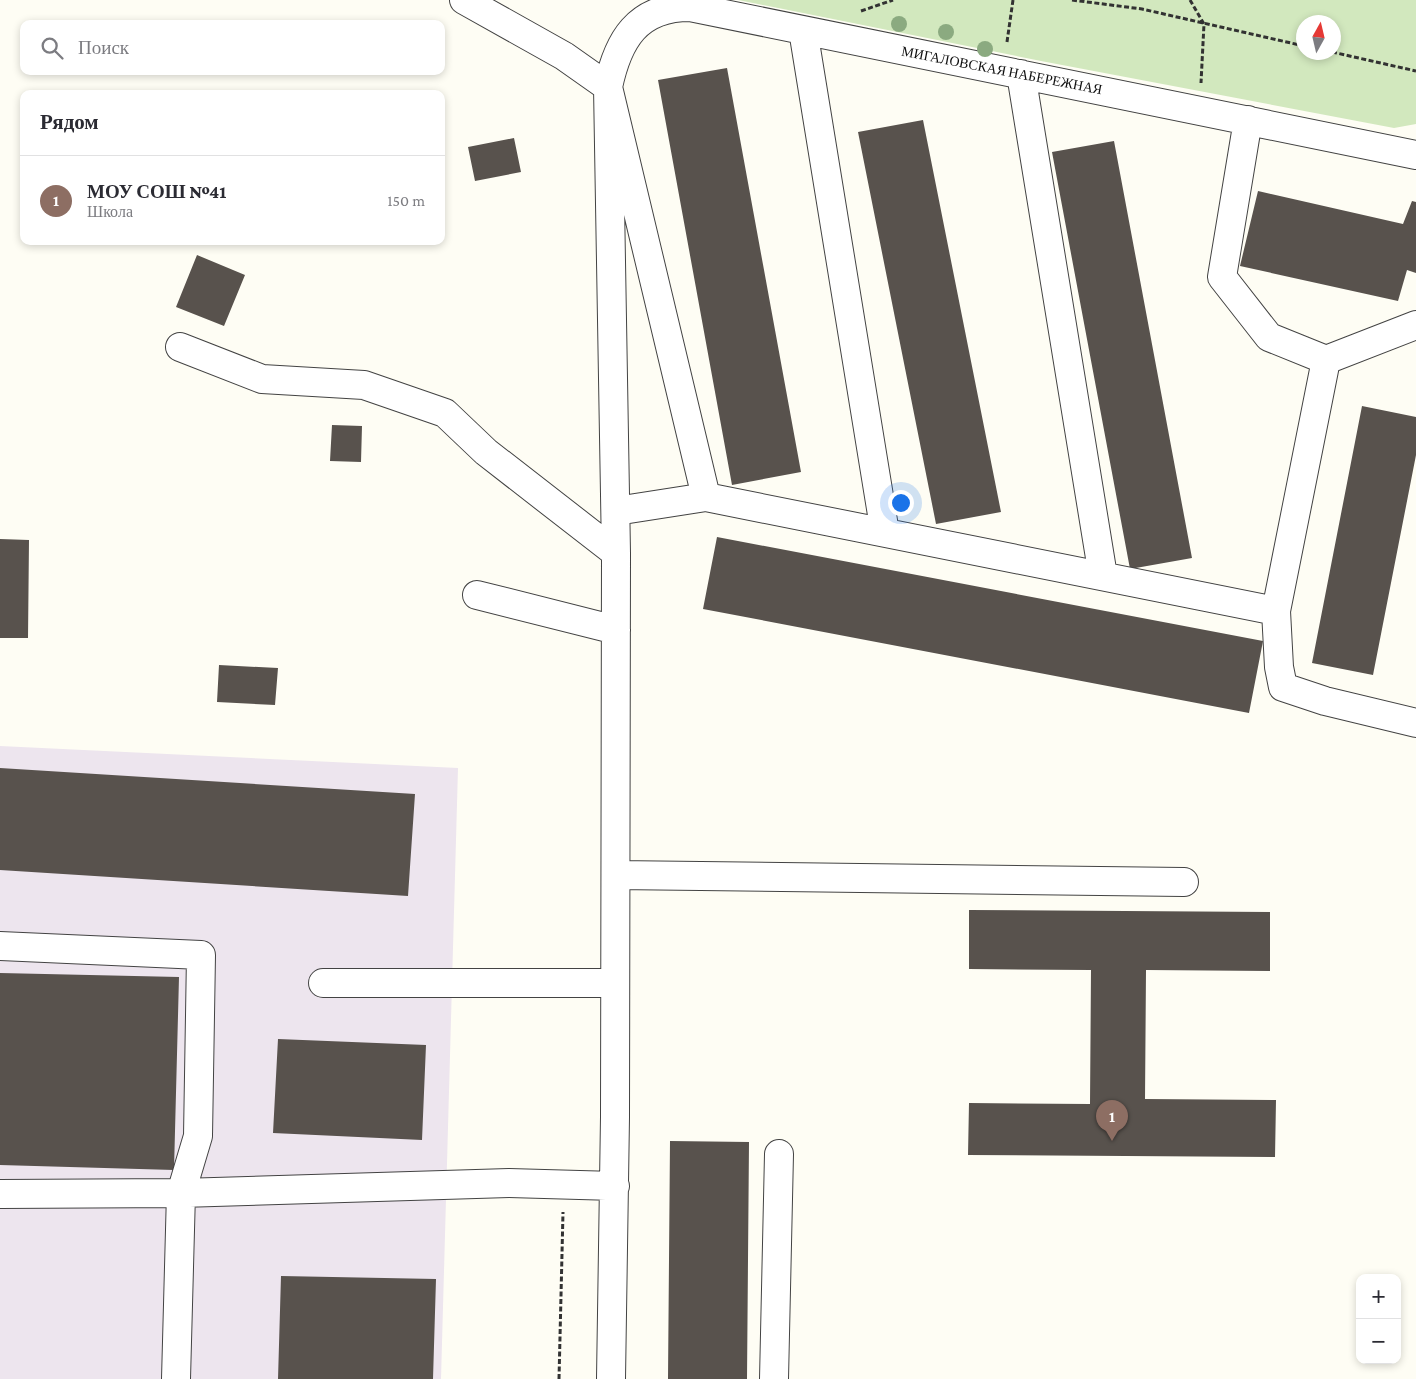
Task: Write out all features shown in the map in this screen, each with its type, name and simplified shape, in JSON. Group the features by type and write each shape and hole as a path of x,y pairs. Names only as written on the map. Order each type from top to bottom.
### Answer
{"street":[{"path":"464,0 564,56 611,75"},
{"name":"МИГАЛОВСКАЯ НАБЕРЕЖНАЯ","path":"611,75 622,43 637,25 651,15 667,9 690,7 1416,154"},
{"path":"803,30 885,532"},
{"path":"1012,72 1103,576"},
{"path":"611,75 706,497"},
{"path":"611,75 616,511 616,875 611,1379"},
{"path":"1248,120 1222,277 1269,337 1326,360 1416,325"},
{"path":"180,347 262,378 364,385 445,413 486,452 616,553"},
{"path":"1326,360 1276,611 1279,667 1283,687 1324,701 1416,723"},
{"path":"616,511 706,497 1276,611"},
{"path":"477,594 616,630"},
{"path":"616,875 1184,882"},
{"path":"0,946 201,955 198,1136 181,1193 176,1379"},
{"path":"323,983 615,983"},
{"path":"774,1379 778,1154"},
{"path":"0,1194 181,1193 509,1183 614,1186"}],"path":[{"path":"1012,72 1013,0"},
{"path":"1072,0 1142,10 1296,44"},
{"path":"1190,0 1204,24 1203,54"},
{"path":"1341,54 1416,71"},
{"path":"559,1379 563,1184"}],"shaded area":[{"path":"0,746 458,768 441,1379 0,1379"}],"green space":[{"path":"738,0 1416,0 1416,124 1394,128 1041,61"}],"building":[{"path":"727,68 801,472 732,485 658,80"},
{"path":"923,120 1001,512 936,524 858,132"},
{"path":"514,138 521,172 475,181 468,147"},
{"path":"1114,141 1192,558 1130,569 1052,152"},
{"path":"1258,191 1403,224 1412,201 1416,202 1416,273 1407,270 1398,301 1240,266"},
{"path":"197,255 245,275 224,326 176,307"},
{"path":"1362,406 1416,417 1416,455 1373,675 1312,663"},
{"path":"332,425 362,426 361,462 330,461"},
{"path":"717,537 1263,641 1249,713 703,609"},
{"path":"0,539 29,540 28,638 0,638"},
{"path":"219,665 278,668 275,705 217,702"},
{"path":"0,768 415,794 408,896 0,870"},
{"path":"969,910 1270,912 1270,971 1146,970 1145,1099 1276,1100 1275,1157 968,1155 969,1103 1090,1104 1091,970 969,969"},
{"path":"0,973 179,977 174,1170 0,1165"},
{"path":"278,1039 426,1045 422,1140 273,1133"},
{"path":"670,1141 749,1142 747,1379 668,1379"},
{"path":"281,1276 436,1279 433,1379 278,1379"}],"place":[{"name":"МОУ СОШ №41","path":"1112,1141"}]}
